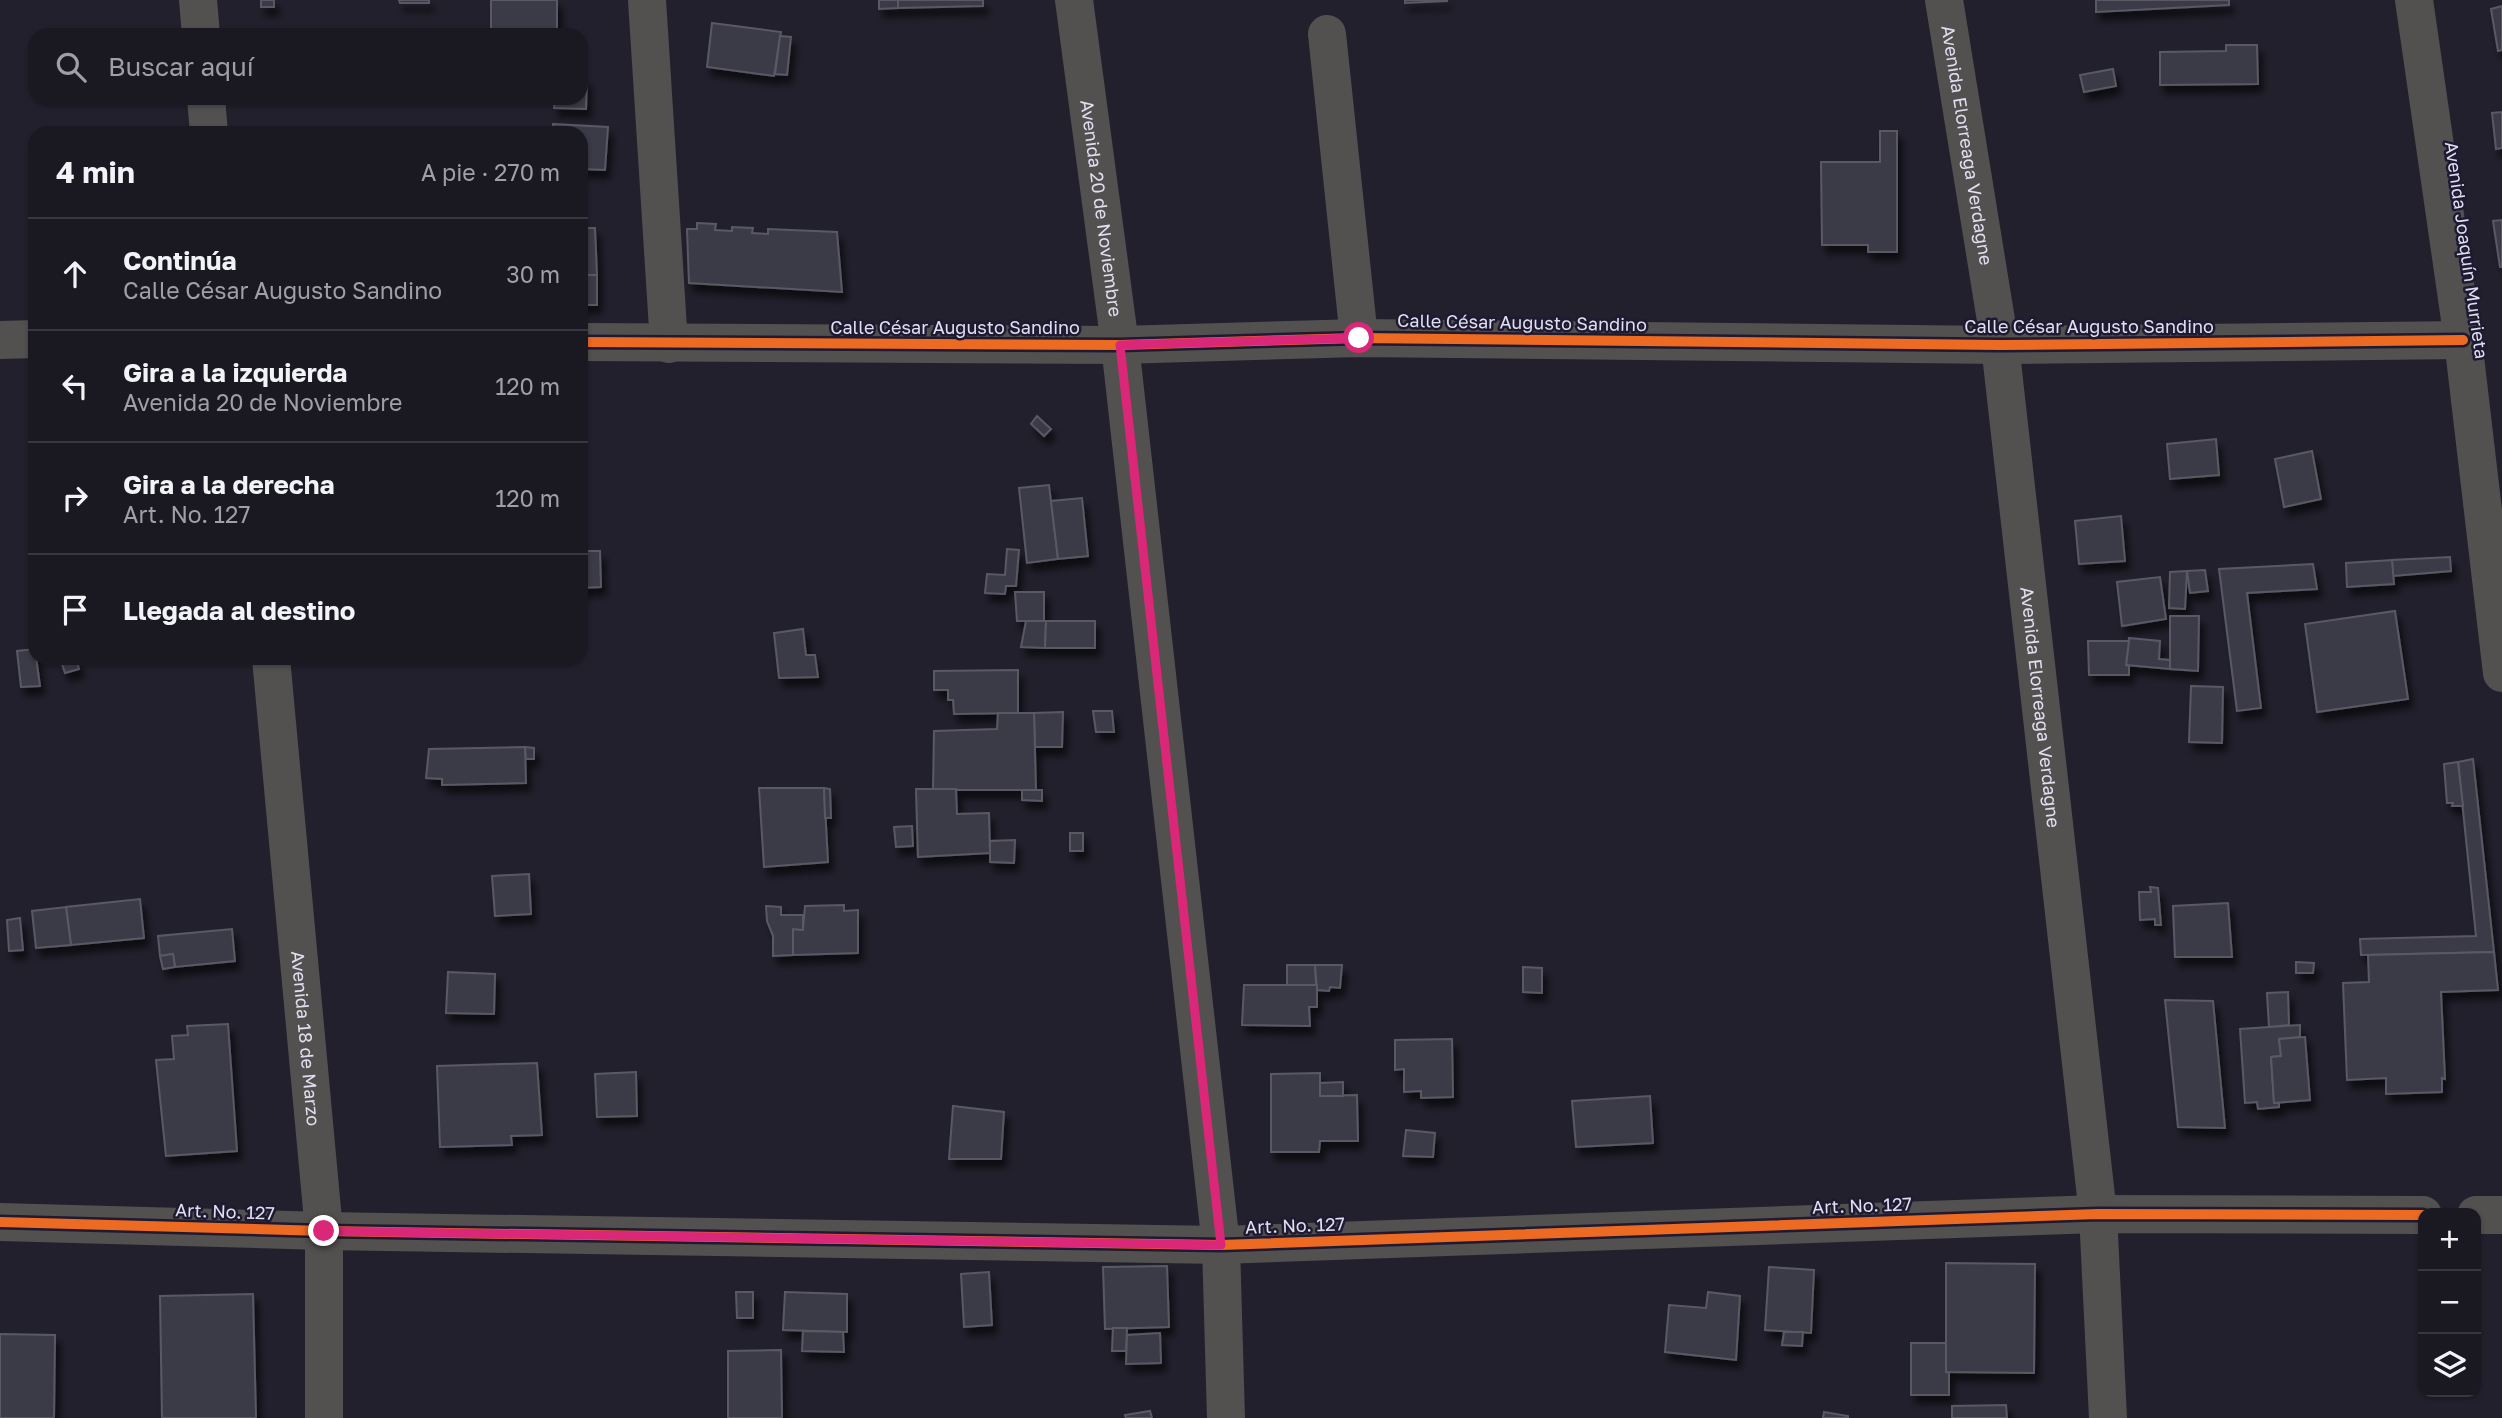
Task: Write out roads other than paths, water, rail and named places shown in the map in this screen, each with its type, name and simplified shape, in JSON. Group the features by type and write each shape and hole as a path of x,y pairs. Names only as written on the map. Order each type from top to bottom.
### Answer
{"street":[{"path":"198,0 200,28"},
{"path":"647,0 668,344"},
{"name":"Avenida 20 de Noviembre","path":"1074,0 1120,345 1221,1245 1226,1418"},
{"name":"Avenida Elorreaga Verdagne","path":"1944,0 2000,345 2098,1214 2108,1418"},
{"name":"Avenida Joaquín Murrieta","path":"2414,0 2463,340 2502,673"},
{"path":"1327,34 1359,338"},
{"path":"207,105 208,126"},
{"name":"Calle César Augusto Sandino","path":"588,342 1120,345 1359,338 2000,345 2463,340"},
{"path":"0,340 28,339"},
{"name":"Avenida 18 de Marzo","path":"272,665 324,1231 324,1418"},
{"name":"Art. No. 127","path":"0,1222 324,1231 1221,1245 2098,1214 2418,1215"},
{"path":"2481,1215 2502,1215"}]}
